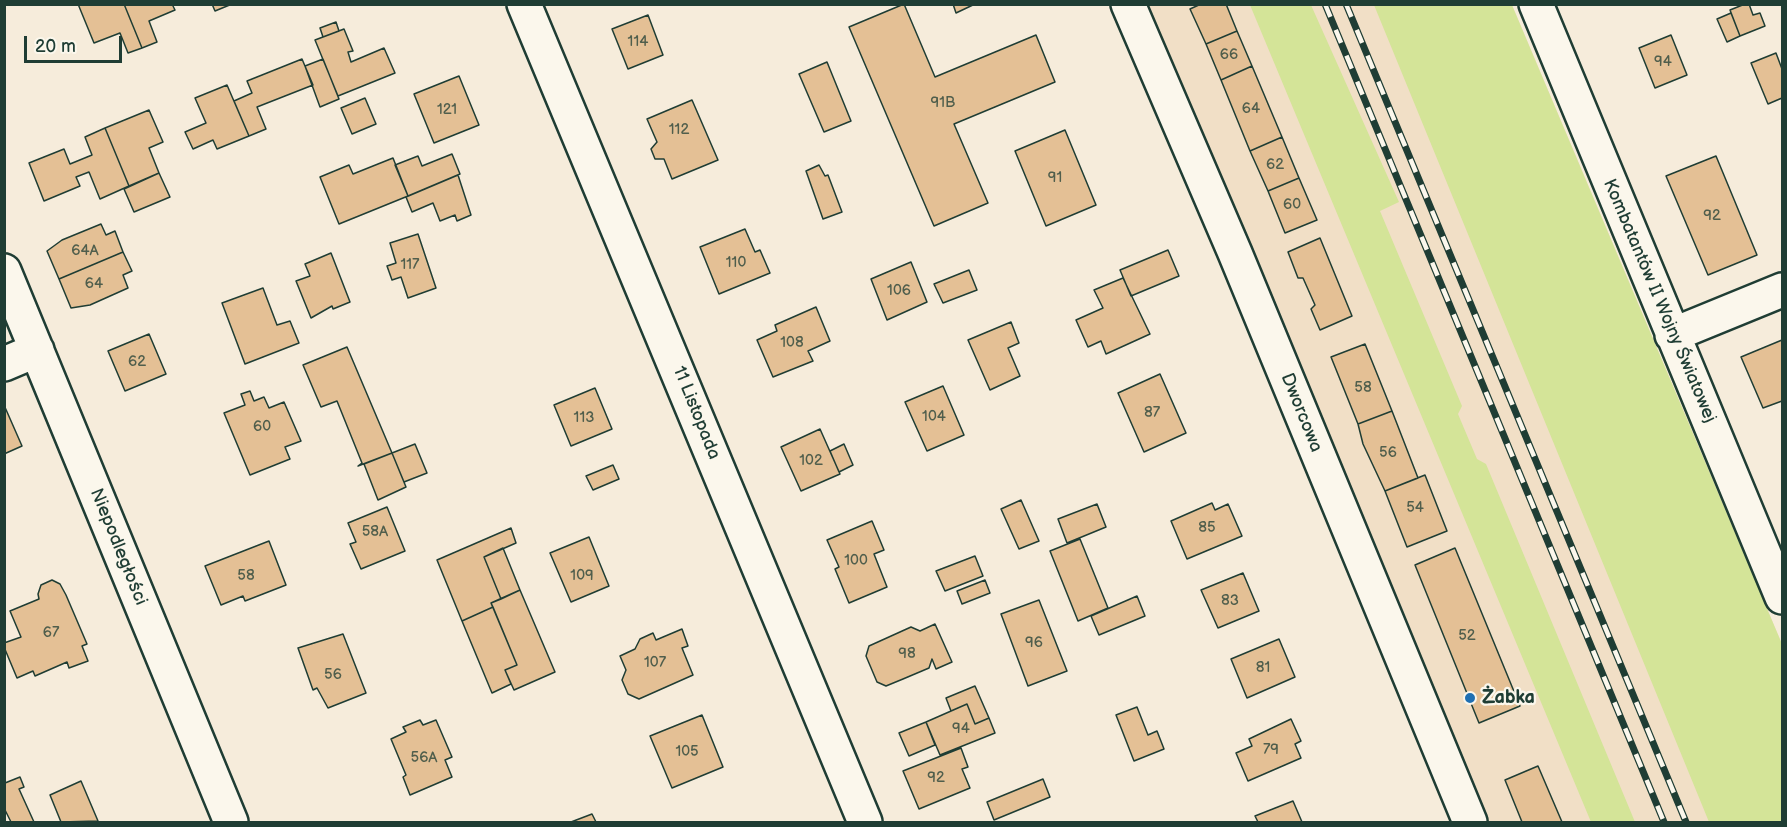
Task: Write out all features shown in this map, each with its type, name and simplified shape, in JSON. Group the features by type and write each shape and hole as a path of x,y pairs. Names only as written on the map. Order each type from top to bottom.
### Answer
{"street":[{"name":"11 Listopada","path":"524,4 865,822"},
{"name":"Dworcowa","path":"1128,4 1470,822"},
{"name":"Kombatantów II Wojny Światowej","path":"1536,4 1782,597"},
{"name":"Niepodległości","path":"4,271 231,822"},
{"path":"1672,334 1782,290"},
{"path":"4,364 38,350"}],"shaded area":[{"path":"1145,5 1512,5 1782,644 1782,822 1488,822"}],"green space":[{"path":"1250,5 1311,5 1399,202 1380,211 1462,406 1458,414 1477,459 1486,464 1635,822 1591,822"},
{"path":"1374,5 1512,5 1782,644 1782,822 1709,822"}],"building":[{"path":"78,4 124,4 142,48 128,53 120,33 94,43"},
{"path":"124,4 172,4 175,10 149,21 157,42 142,48"},
{"path":"212,4 232,4 215,11"},
{"path":"904,4 935,77 1036,35 1055,82 954,124 988,203 934,226 849,27"},
{"path":"953,4 975,4 956,13"},
{"path":"1201,4 1226,4 1237,31 1206,44 1190,9"},
{"path":"1749,4 1753,15 1760,13 1765,26 1740,36 1730,10"},
{"path":"1731,13 1740,36 1727,42 1717,19"},
{"path":"648,15 663,55 628,69 612,29"},
{"path":"336,22 339,31 323,37 320,28"},
{"path":"344,29 353,51 348,52 351,62 384,48 395,73 338,96 315,40"},
{"path":"1237,31 1252,66 1221,80 1206,44"},
{"path":"1671,35 1687,75 1655,88 1639,48"},
{"path":"1776,53 1782,69 1782,98 1768,104 1751,63"},
{"path":"302,59 313,85 257,107 266,129 249,136 234,101 252,93 247,81"},
{"path":"323,59 339,99 320,107 305,66"},
{"path":"827,62 851,121 824,132 799,74"},
{"path":"1252,66 1282,137 1250,151 1221,80"},
{"path":"459,76 479,125 434,143 414,94"},
{"path":"227,85 249,136 217,149 213,140 193,149 185,132 206,123 195,98"},
{"path":"365,98 376,124 352,134 341,108"},
{"path":"692,100 718,160 672,179 664,159 655,159 651,149 657,142 647,119"},
{"path":"149,110 163,142 149,148 159,173 129,186 105,128"},
{"path":"105,128 129,186 100,199 89,172 76,177 80,186 44,201 29,163 64,149 70,164 92,155 85,137"},
{"path":"1065,130 1096,205 1046,226 1015,151"},
{"path":"1282,137 1299,178 1268,191 1250,151"},
{"path":"452,154 460,174 408,196 395,165 418,156 422,166"},
{"path":"1716,156 1757,255 1708,275 1666,176"},
{"path":"393,158 408,196 339,224 320,177 349,165 353,174"},
{"path":"819,165 825,176 828,175 842,212 823,219 806,171"},
{"path":"159,173 170,197 134,212 124,189"},
{"path":"458,175 471,215 457,221 455,215 440,221 433,203 412,212 406,197"},
{"path":"1299,178 1317,220 1285,233 1268,191"},
{"path":"101,224 106,235 115,231 123,252 59,279 47,251 62,240"},
{"path":"745,229 755,252 760,250 770,273 719,294 700,247"},
{"path":"418,234 436,288 408,298 401,277 392,280 387,266 396,263 390,243"},
{"path":"1320,238 1352,316 1320,330 1311,309 1315,305 1303,278 1298,278 1288,252"},
{"path":"1168,250 1179,276 1131,296 1120,270"},
{"path":"123,252 132,271 123,275 128,288 90,305 71,308 59,279"},
{"path":"331,253 350,302 333,309 332,306 311,318 296,281 310,276 305,264"},
{"path":"911,262 927,302 887,320 871,279"},
{"path":"969,270 977,290 943,303 934,284"},
{"path":"1123,278 1150,334 1106,354 1101,341 1088,347 1076,320 1103,308 1094,290"},
{"path":"263,288 277,325 290,321 299,343 245,364 222,303"},
{"path":"816,307 830,341 808,351 813,361 773,377 757,340 777,331 775,325"},
{"path":"1011,322 1019,343 1008,348 1020,376 990,390 968,340"},
{"path":"149,334 166,374 125,391 108,351"},
{"path":"1782,340 1782,401 1763,408 1741,357"},
{"path":"1365,344 1392,411 1358,424 1331,357"},
{"path":"347,347 392,453 358,466 362,463 337,401 321,407 303,365"},
{"path":"1160,374 1186,433 1144,452 1118,393"},
{"path":"943,386 964,435 927,451 905,402"},
{"path":"595,388 612,429 571,446 554,405"},
{"path":"250,391 254,401 264,397 269,408 284,402 301,441 285,447 290,459 250,475 224,413 245,405 241,394"},
{"path":"4,405 22,446 4,454"},
{"path":"1392,411 1418,478 1385,491 1363,444 1358,424"},
{"path":"820,429 840,474 801,491 781,447"},
{"path":"415,444 427,473 404,482 392,453"},
{"path":"844,444 853,465 839,472 830,451"},
{"path":"392,453 406,487 378,500 364,464"},
{"path":"613,465 619,479 593,490 586,476"},
{"path":"1425,475 1447,531 1407,547 1385,491"},
{"path":"1021,500 1039,541 1019,549 1001,509"},
{"path":"1212,503 1215,510 1228,504 1242,536 1187,559 1171,521"},
{"path":"1097,504 1106,527 1067,543 1058,519"},
{"path":"387,507 405,551 361,569 350,544 356,542 348,523"},
{"path":"872,521 884,550 874,554 887,587 849,603 835,569 839,567 827,540"},
{"path":"511,528 516,543 484,557 501,599 491,603 493,607 462,621 437,560"},
{"path":"589,537 609,586 571,602 550,553"},
{"path":"1080,539 1108,608 1078,621 1050,551"},
{"path":"269,541 286,585 245,601 243,596 221,605 205,566"},
{"path":"503,548 520,590 501,599 484,557"},
{"path":"1455,548 1520,706 1479,723 1415,565"},
{"path":"975,556 983,576 945,591 936,571"},
{"path":"1243,573 1259,611 1218,628 1201,590"},
{"path":"52,580 60,584 66,595 87,644 82,646 88,661 69,668 67,662 35,676 33,671 17,678 4,647 4,643 21,637 10,611 39,599 41,585"},
{"path":"985,580 990,593 962,604 957,591"},
{"path":"520,590 555,672 514,690 505,670 517,665 491,603"},
{"path":"1137,596 1145,616 1099,635 1091,616"},
{"path":"1039,600 1067,671 1028,686 1001,614"},
{"path":"493,607 517,665 505,670 511,684 492,693 462,621"},
{"path":"935,624 952,662 936,669 932,659 929,668 903,679 886,686 877,682 866,656 869,646 911,627 920,631"},
{"path":"682,629 688,646 682,648 693,675 639,699 628,694 622,680 626,670 620,656 635,649 640,639 653,633 656,640"},
{"path":"343,634 366,693 328,708 317,688 313,690 298,648"},
{"path":"1279,639 1295,677 1247,698 1231,659"},
{"path":"975,686 989,718 975,724 967,704 951,711 946,698"},
{"path":"967,704 975,724 989,718 995,733 940,755 926,722"},
{"path":"1137,707 1148,735 1157,731 1164,749 1134,761 1116,715"},
{"path":"702,715 723,767 672,788 650,736"},
{"path":"1291,719 1301,741 1295,744 1301,758 1248,781 1236,753 1252,746 1249,739"},
{"path":"420,720 423,725 436,720 452,757 445,760 452,777 410,795 403,777 406,775 391,739 406,732 403,727"},
{"path":"926,722 935,745 909,756 899,733"},
{"path":"961,748 968,767 962,769 970,788 919,809 903,771"},
{"path":"1538,766 1562,822 1522,822 1505,780"},
{"path":"20,777 24,787 19,789 34,822 11,822 4,808 5,783"},
{"path":"1043,779 1050,797 994,820 987,802"},
{"path":"81,781 98,821 61,822 50,795"},
{"path":"1293,801 1302,822 1258,822 1255,816"},
{"path":"592,814 596,822 571,822"}],"railway":[{"path":"1325,4 1664,822"},
{"path":"1346,4 1686,822"}],"place":[{"name":"Żabka","path":"1470,698"}]}
